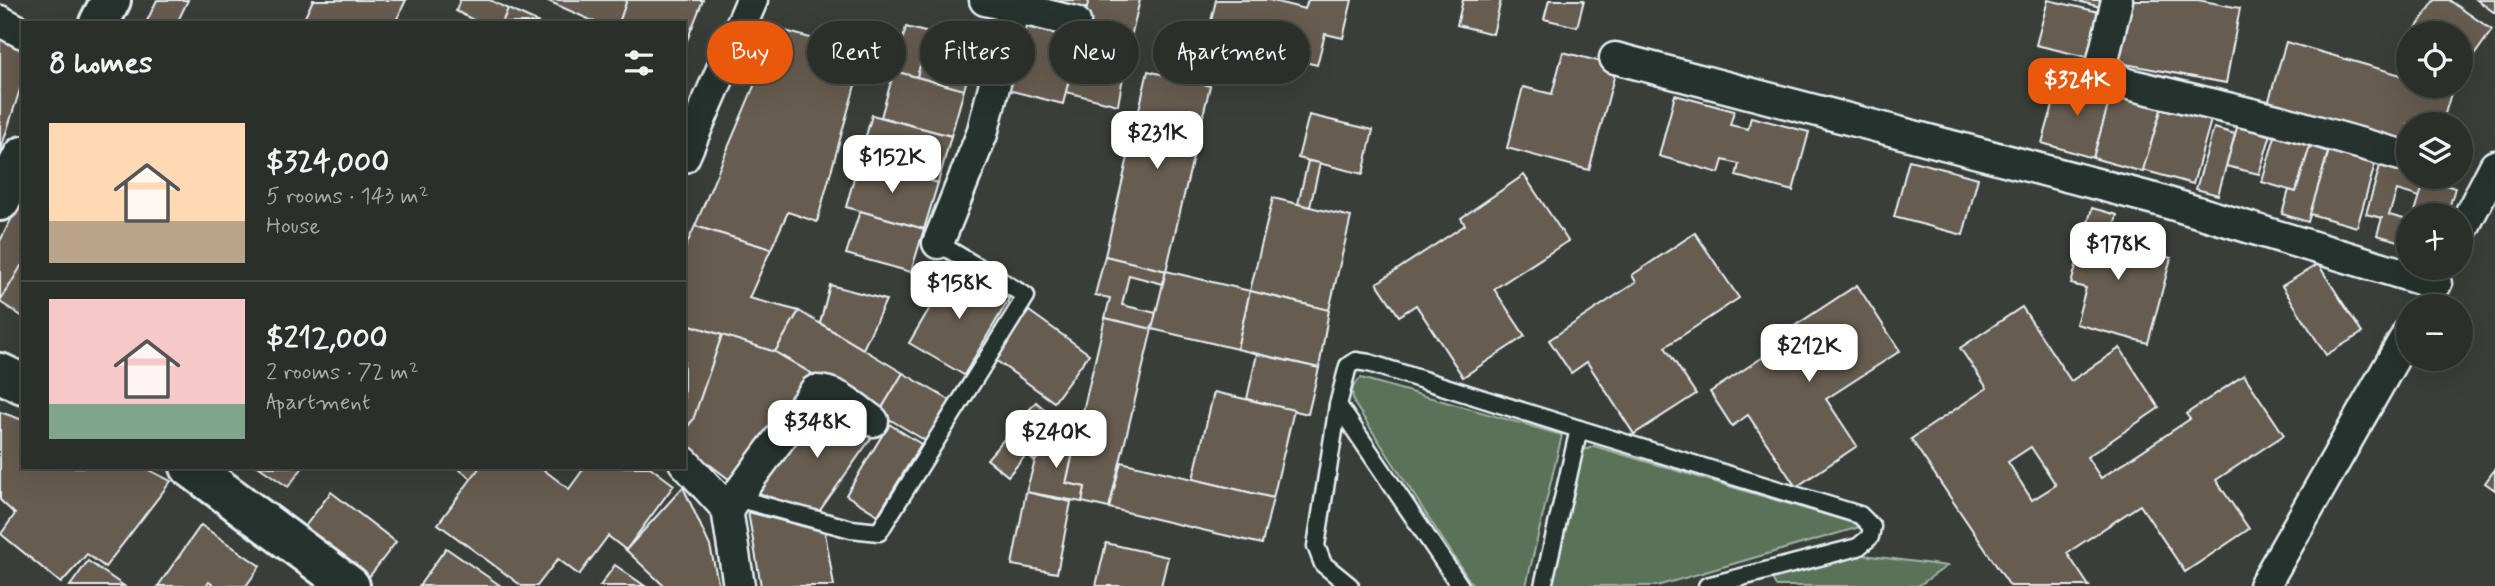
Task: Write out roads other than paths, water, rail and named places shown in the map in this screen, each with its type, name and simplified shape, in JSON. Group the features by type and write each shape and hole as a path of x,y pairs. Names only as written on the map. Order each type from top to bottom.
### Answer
{"street":[{"path":"100,21 111,0"},
{"path":"686,152 752,0"},
{"path":"985,0 1016,4 1072,21"},
{"path":"2117,0 2103,60 2105,68 2124,83 2281,121 2396,154"},
{"path":"938,243 982,134 1016,4"},
{"path":"0,21 21,32"},
{"path":"1615,58 2158,200 2435,286"},
{"path":"0,201 21,160"},
{"path":"2470,203 2481,172"},
{"path":"2264,586 2396,354"},
{"path":"0,373 21,383"},
{"path":"739,586 731,504 815,391 824,390 838,397 873,421"},
{"path":"686,464 731,504"},
{"path":"193,469 350,586"}],"lane":[{"path":"731,504 879,533 1026,296 938,243"},
{"path":"1350,586 1324,564 1316,546 1338,405 1348,366 1356,361 1860,515 1872,527 1870,537 1858,547 1707,586"},
{"path":"1338,405 1460,586"},
{"path":"1543,586 1578,429"}]}
